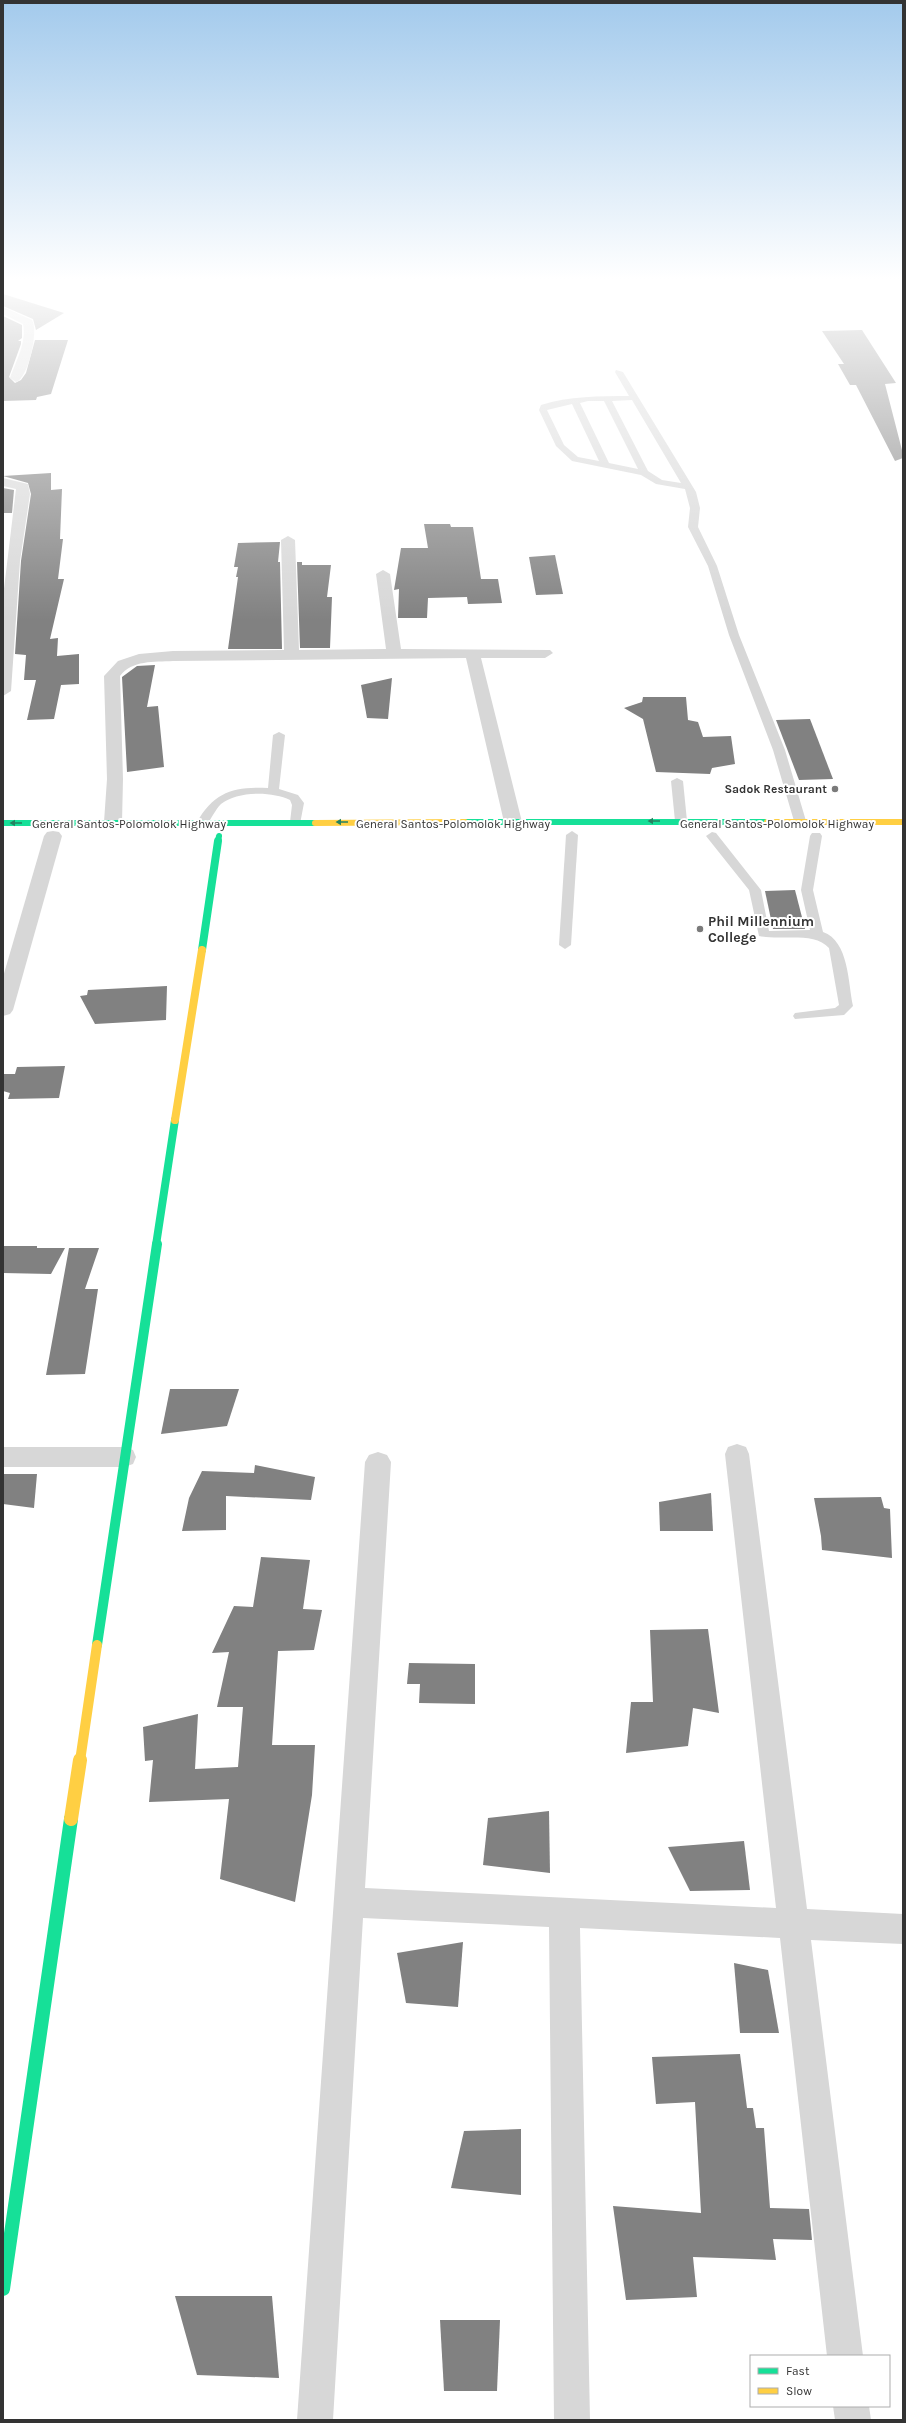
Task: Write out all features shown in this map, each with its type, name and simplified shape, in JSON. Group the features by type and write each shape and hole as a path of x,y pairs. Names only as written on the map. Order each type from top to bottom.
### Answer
{"main road":[{"path":"3,823 681,821 903,822"},
{"path":"3,2289 124,1457 219,836"},
{"name":"General Santos-Polomolok Highway","path":"708,836 727,836"}],"street":[{"path":"3,482 16,483 23,487 14,514 8,561 3,691"},
{"path":"288,540 292,654"},
{"path":"383,574 394,654"},
{"path":"112,822 116,779 112,676 120,665 134,660 173,656 545,652"},
{"path":"472,653 513,822"},
{"path":"3,1010 53,836"},
{"path":"737,1454 845,2355"},
{"path":"3,1457 124,1457"},
{"path":"315,2420 378,1462"},
{"path":"350,1902 793,1922 903,1929"},
{"path":"564,1912 572,2420"},
{"path":"851,2407 853,2420"}],"lane":[{"path":"632,394 688,487 695,508 693,527 703,540 715,568 734,634 792,784 800,821"},
{"path":"634,398 546,405 543,410 560,446 574,459 644,473 660,482 688,487"},
{"path":"607,399 644,473"},
{"path":"575,402 606,466"},
{"path":"273,792 279,735"},
{"path":"677,781 681,821"},
{"path":"203,822 210,808 224,797 242,792 273,792 295,798 298,803 296,822"},
{"path":"565,945 572,835"},
{"path":"708,836 755,890 764,910 761,931 765,934 817,934 829,939 835,947 846,1006 839,1012 800,1016"},
{"path":"816,836 807,890 806,910 817,934"}],"building":[{"path":"3,394 51,394 37,397 36,400 3,401"},
{"path":"861,394 888,394 903,454 903,458 895,461"},
{"path":"51,473 51,490 62,489 60,539 63,539 58,579 64,579 50,639 58,638 57,656 79,654 79,684 61,685 54,719 27,720 36,680 24,680 26,655 15,654 21,561 31,494 28,483 3,476"},
{"path":"3,488 14,490 12,513 3,513"},
{"path":"424,524 450,524 451,527 473,527 481,579 498,579 502,603 468,604 467,597 428,598 427,618 398,618 399,589 394,590 401,548 428,548"},
{"path":"280,542 278,562 280,562 282,649 228,649 238,577 236,577 238,567 234,567 238,543"},
{"path":"555,555 563,594 536,595 529,557"},
{"path":"297,562 302,562 302,565 331,565 327,597 332,597 330,648 300,648"},
{"path":"155,665 147,707 158,706 164,767 127,772 122,677 137,666"},
{"path":"392,678 388,719 367,718 361,685"},
{"path":"643,697 686,697 688,720 698,722 703,737 731,736 735,764 712,768 710,774 656,772 643,719 624,708 642,702"},
{"path":"810,719 833,779 799,780 776,720"},
{"path":"795,890 805,929 773,929 765,891"},
{"path":"167,986 166,1020 95,1024 80,996 87,995 88,990"},
{"path":"65,1066 59,1098 8,1099 10,1093 3,1091 3,1074 15,1074 17,1067"},
{"path":"3,1246 65,1248 51,1274 3,1273"},
{"path":"69,1248 99,1248 85,1289 98,1289 85,1374 46,1375"},
{"path":"170,1389 239,1389 227,1426 161,1434"},
{"path":"255,1465 315,1477 311,1500 226,1496 226,1530 182,1531 189,1498 202,1471 254,1473"},
{"path":"3,1474 37,1474 34,1508 3,1504"},
{"path":"711,1493 713,1531 660,1531 659,1502"},
{"path":"881,1497 884,1508 890,1509 892,1558 822,1550 814,1498"},
{"path":"261,1557 310,1560 303,1609 322,1610 314,1650 278,1651 272,1745 315,1745 312,1795 295,1902 220,1879 229,1799 149,1802 153,1760 145,1761 143,1727 198,1714 195,1769 238,1767 243,1707 217,1707 229,1652 212,1653 234,1606 253,1607"},
{"path":"708,1629 719,1713 693,1708 688,1746 626,1753 631,1702 653,1702 650,1630"},
{"path":"409,1663 475,1664 475,1704 419,1703 420,1684 407,1684"},
{"path":"549,1811 550,1873 483,1865 488,1818"},
{"path":"744,1841 750,1890 690,1891 668,1847"},
{"path":"463,1942 458,2007 406,2003 397,1953"},
{"path":"734,1963 768,1970 779,2033 740,2033"},
{"path":"740,2054 747,2108 753,2108 756,2128 764,2128 770,2208 809,2209 812,2240 773,2239 776,2260 693,2257 697,2297 626,2300 613,2206 701,2213 695,2102 656,2104 652,2057"},
{"path":"521,2129 521,2195 451,2188 464,2131"},
{"path":"175,2296 272,2296 279,2378 197,2375"},
{"path":"440,2320 500,2320 497,2391 444,2391"}],"traffic: fast":[{"path":"465,822 767,822"},
{"path":"3,823 315,823"},
{"path":"202,950 219,836"},
{"path":"97,1645 175,1120"},
{"path":"3,2289 71,1819"}],"traffic: slow":[{"path":"315,823 465,822"},
{"path":"767,822 903,822"},
{"path":"175,1120 202,950"},
{"path":"71,1819 97,1645"}],"place":[{"name":"Sadok Restaurant","path":"835,789"},
{"name":"Phil Millennium College","path":"700,929"}]}
